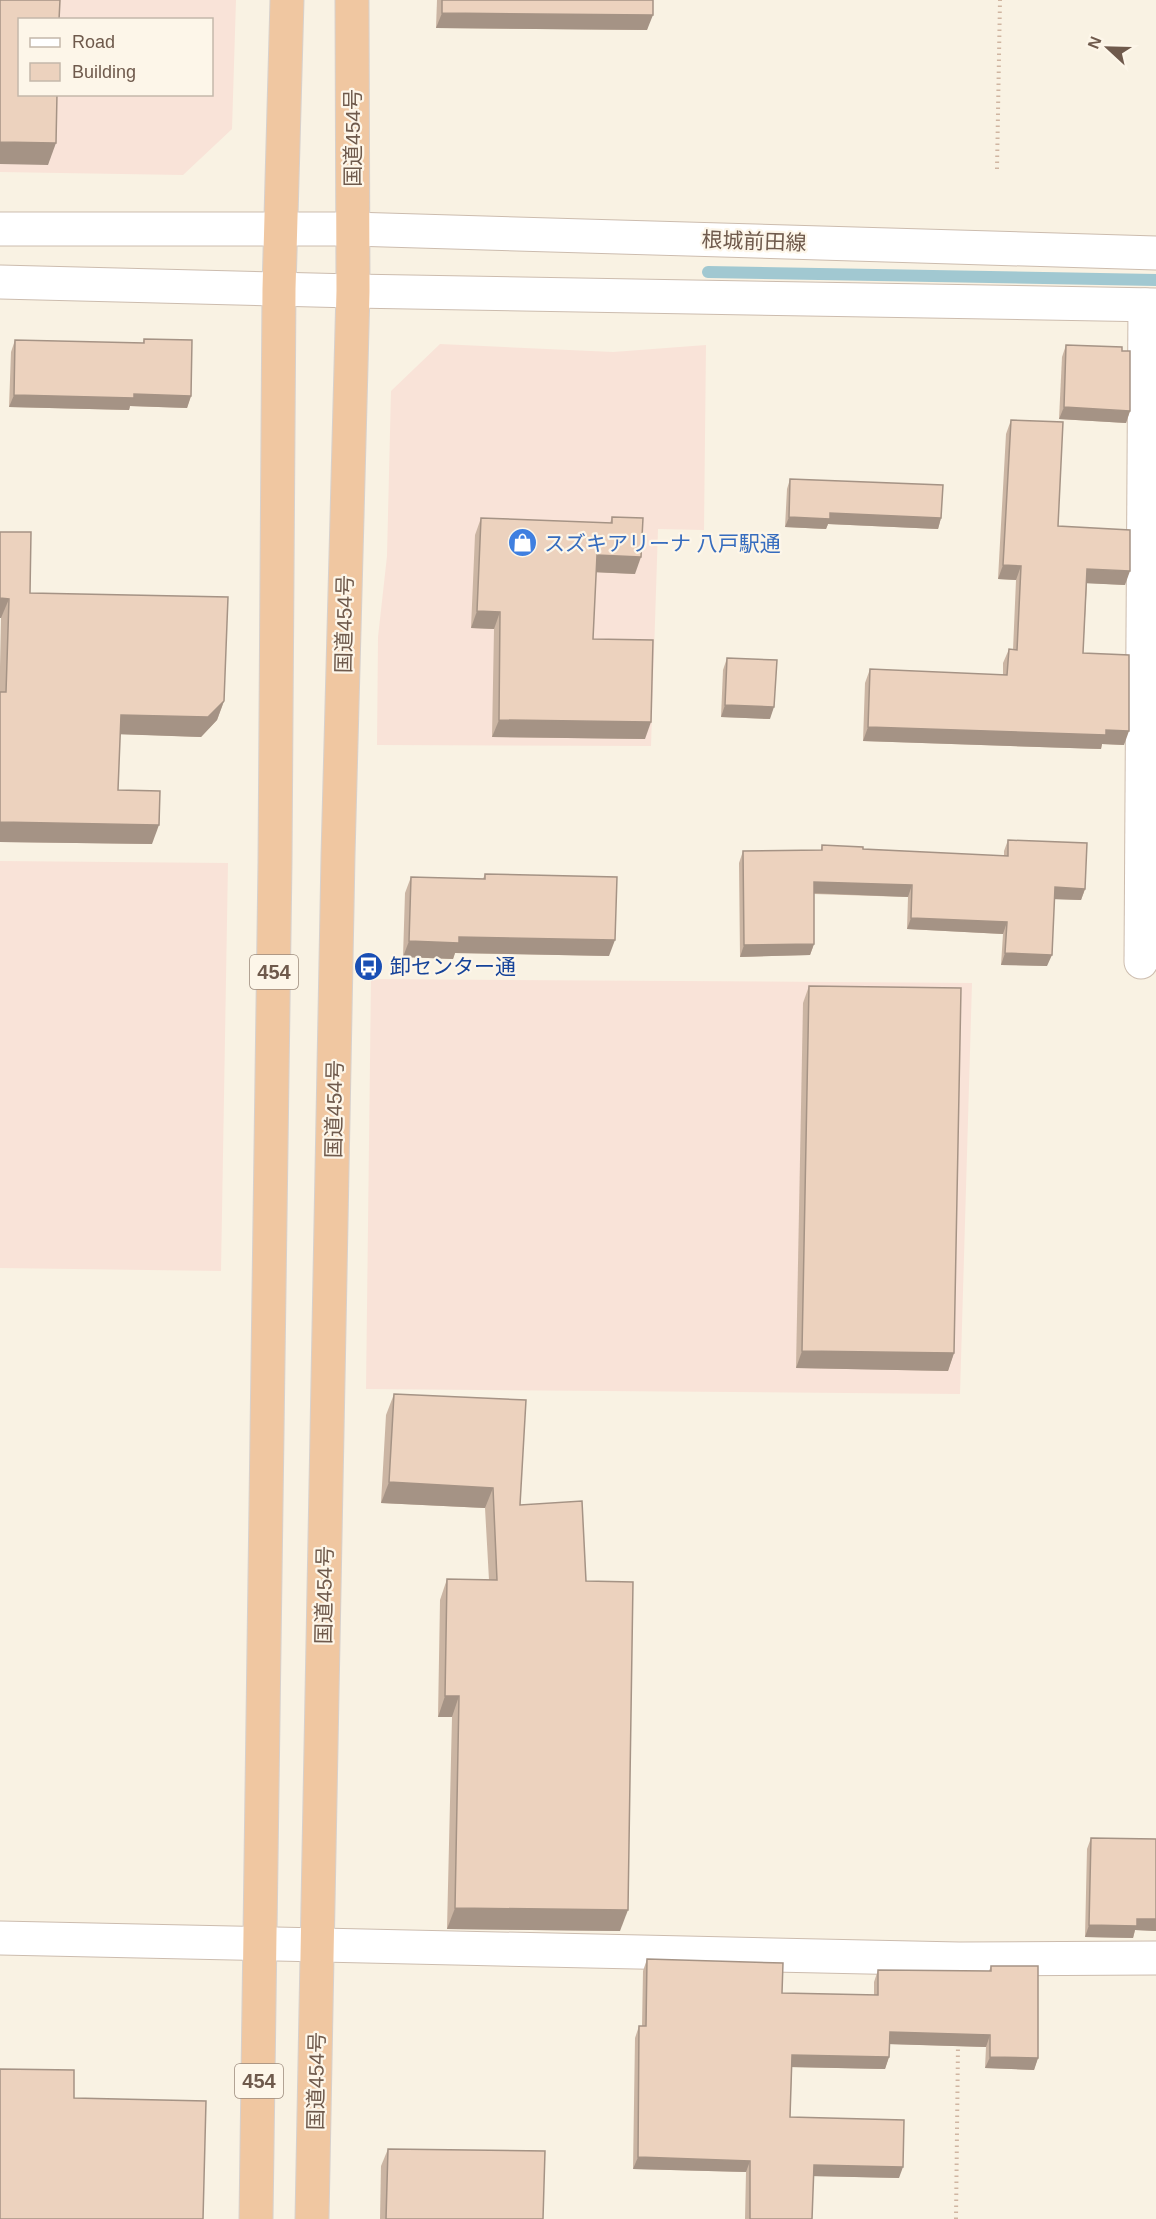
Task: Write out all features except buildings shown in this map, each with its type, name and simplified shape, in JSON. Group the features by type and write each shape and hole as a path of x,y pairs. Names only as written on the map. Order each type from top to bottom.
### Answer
{"highway":[{"name":"454","path":"256,2219 275,850 279,289 287,0"},
{"name":"国道454号","path":"312,2219 338,856 353,291 352,0"}],"street":[{"name":"根城前田線","path":"0,229 352,229 1156,253"},
{"path":"0,282 353,291 1151,305 1141,962"},
{"path":"0,1938 958,1959 1156,1958"}],"path":[{"path":"997,169 1000,0"},
{"path":"956,2219 958,2042"}],"shaded area":[{"path":"0,0 236,0 232,129 183,175 0,172"},
{"name":"スズキアリーナ 八戸駅通","path":"440,344 613,352 706,345 704,530 658,529 651,746 377,745 378,637 387,556 391,391"},
{"path":"0,861 228,863 221,1271 0,1268"},
{"path":"371,979 972,983 960,1394 366,1389"}],"waterway":[{"path":"708,272 1156,280"}],"place":[{"name":"スズキアリーナ 八戸駅通","path":"523,543"},
{"name":"卸センター通","path":"369,966"}]}
